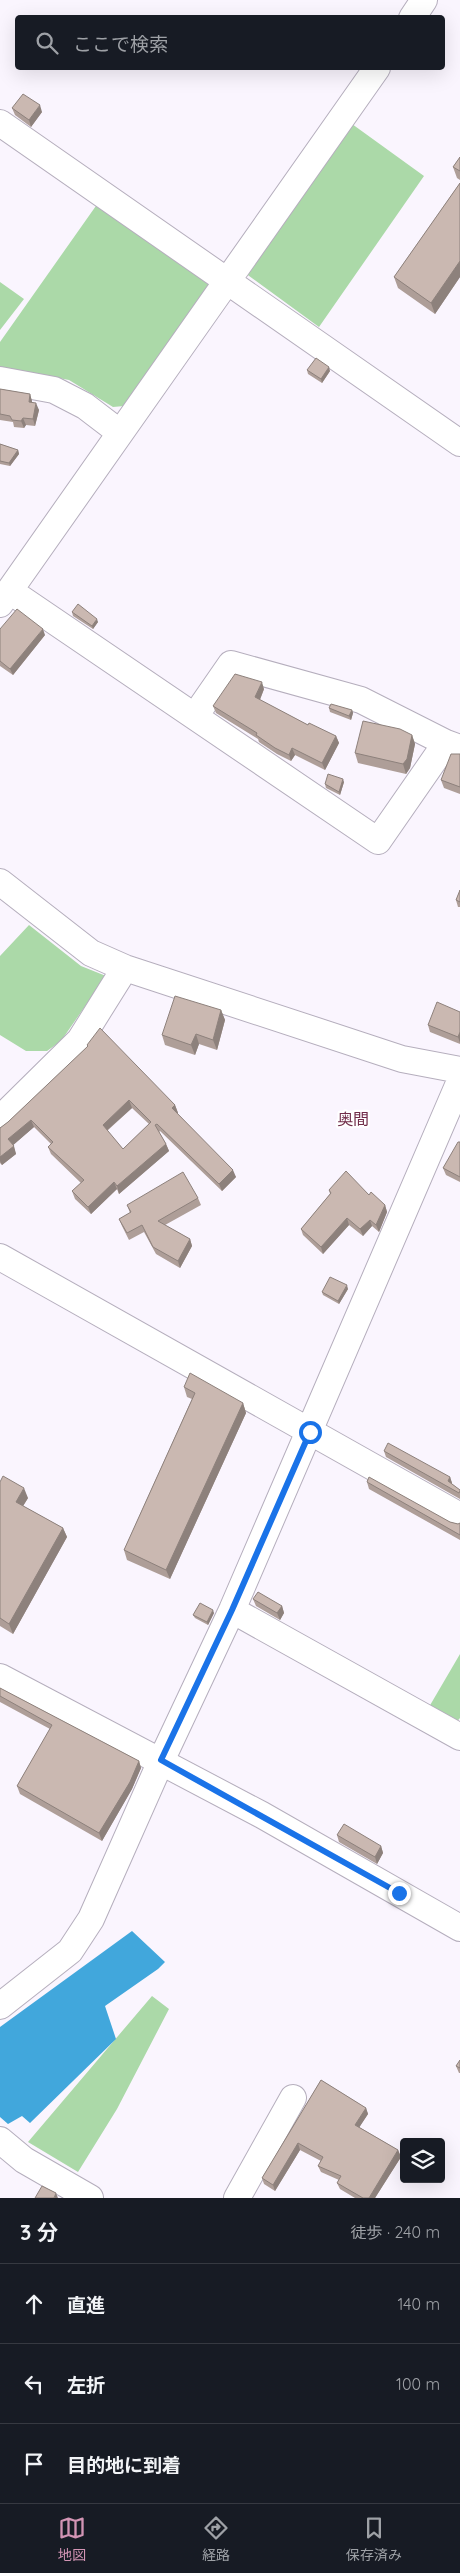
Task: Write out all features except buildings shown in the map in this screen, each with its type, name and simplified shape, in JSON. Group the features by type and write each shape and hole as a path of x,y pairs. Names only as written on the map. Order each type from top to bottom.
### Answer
{"street":[{"path":"414,15 424,0"},
{"path":"195,716 232,664 361,700 453,745 378,841 195,716 5,598 119,432 227,283 376,70"},
{"path":"0,123 460,444"},
{"path":"0,380 54,390 85,406 119,432"},
{"path":"0,882 91,953 125,968 402,1058 460,1070"},
{"path":"0,1118 80,1040 125,968"},
{"path":"0,2006 65,1955 85,1931 161,1760 232,1610 460,1081"},
{"path":"0,1257 460,1516"},
{"path":"232,1610 460,1737"},
{"path":"0,1677 161,1760 262,1815 460,1928"},
{"path":"237,2198 293,2098"},
{"path":"0,2140 24,2160 90,2198"}],"green space":[{"path":"352,124 424,176 319,327 245,273"},
{"path":"98,203 207,278 210,286 124,406 113,407 69,380 0,367 0,342"},
{"path":"0,282 24,299 0,330"},
{"path":"29,925 81,966 106,976 61,1041 47,1051 26,1051 0,1035 0,956"},
{"path":"460,1654 460,1718 455,1724 429,1707"},
{"path":"152,1996 169,2009 117,2109 78,2172 28,2142"}],"water":[{"path":"132,1931 165,1962 158,1969 105,2006 116,2039 30,2123 22,2116 8,2124 0,2117 0,2027"}],"district":[{"name":"奥間","path":"353,1119"}],"route":[{"path":"310,1432 232,1610 161,1760 399,1893"}]}
